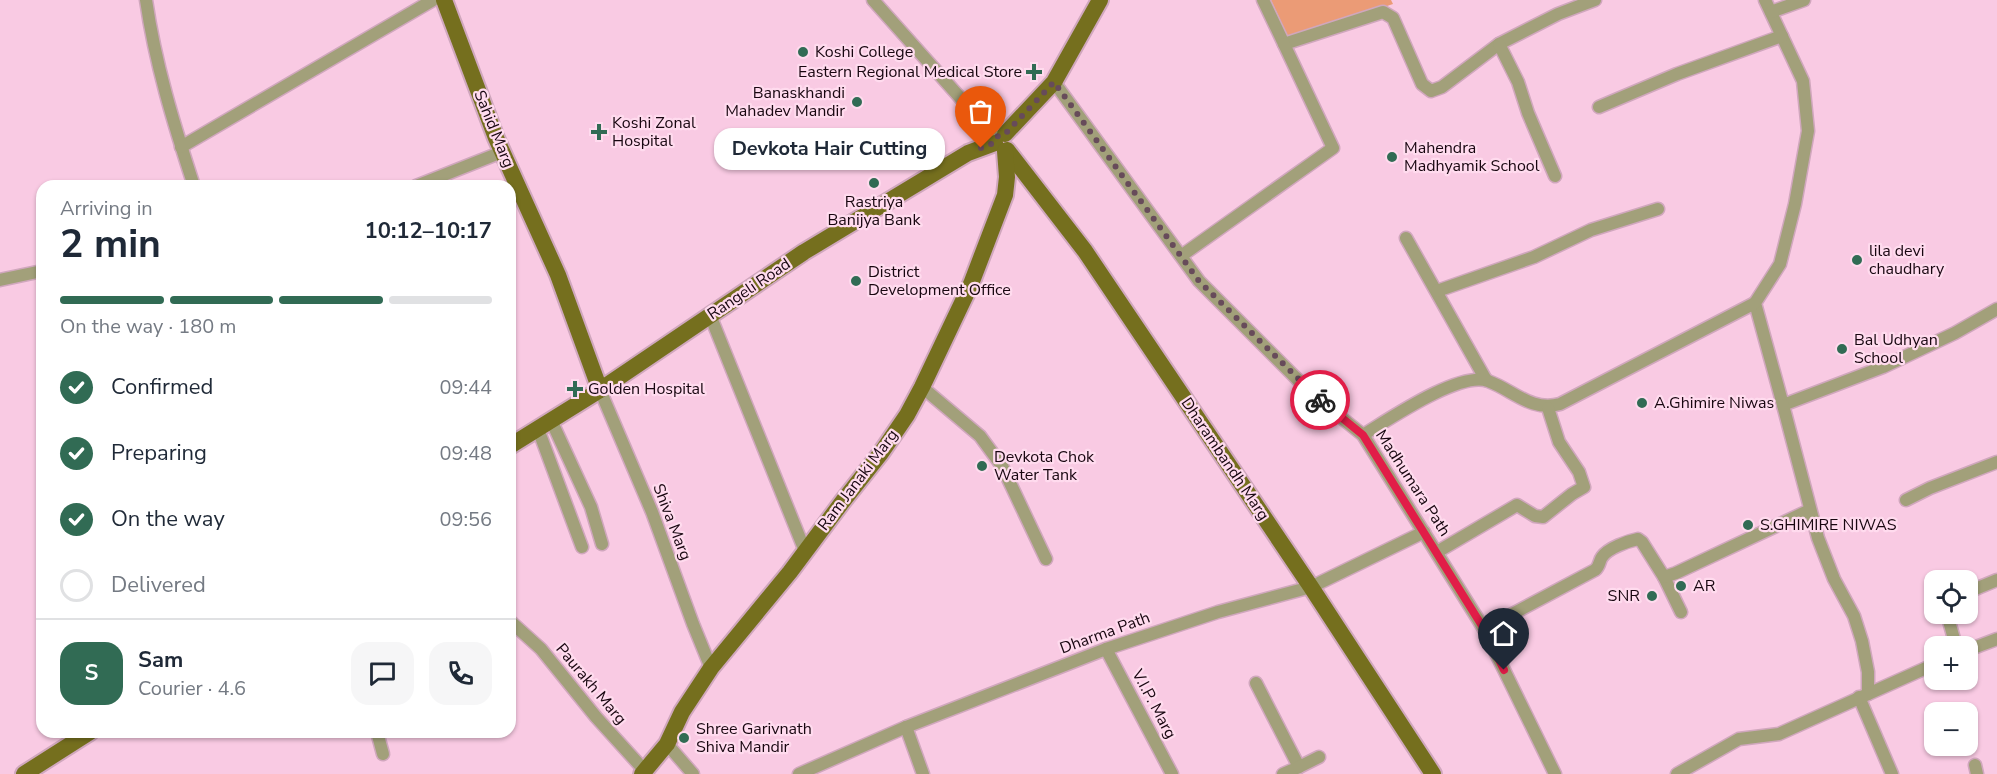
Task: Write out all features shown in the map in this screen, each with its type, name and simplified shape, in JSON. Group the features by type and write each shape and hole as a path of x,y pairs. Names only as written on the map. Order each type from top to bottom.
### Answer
{"main road":[{"name":"Sahid Marg","path":"444,0 511,180"},
{"path":"1001,143 1054,82 1100,0"},
{"name":"Rangeli Road","path":"516,442 600,390 814,245 968,153 1001,143"},
{"name":"Ram Janaki Marg","path":"643,773 667,744 682,712 711,668 806,551 881,453 922,387 970,284 1005,195 1007,177 1001,143"},
{"name":"Dharambandh Marg","path":"1001,143 1085,251 1311,587 1433,774"},
{"name":"Sahid Marg","path":"516,198 558,276 600,390"},
{"path":"24,774 81,738"}],"street":[{"path":"146,0 151,34 192,180"},
{"path":"181,147 433,0"},
{"path":"873,0 1001,143"},
{"path":"1181,256 1334,148 1263,0"},
{"path":"1284,44 1383,12 1393,18 1422,84 1431,91 1442,87 1499,44 1558,14 1595,0"},
{"path":"1406,238 1486,380 1520,399 1548,408 1605,383 1661,351 1755,303 1780,264 1795,204 1808,131 1803,81 1768,6 1804,0"},
{"path":"1599,107 1677,74 1782,36"},
{"path":"1499,44 1518,82 1528,113 1555,176"},
{"name":"Madhumara Path","path":"1054,82 1199,281 1314,396 1363,435 1484,629 1555,774"},
{"path":"431,180 502,152"},
{"path":"1437,291 1534,257 1591,230 1658,209"},
{"path":"0,280 36,272"},
{"path":"1755,303 1810,510 1834,579 1854,616 1867,662 1864,695 1892,774"},
{"path":"1783,405 1883,367 1955,333 1997,309"},
{"path":"711,315 806,551"},
{"path":"1363,435 1415,403 1459,383 1486,380"},
{"path":"922,387 980,436 1002,466 1046,559"},
{"name":"Shiva Marg","path":"600,390 652,512 711,668"},
{"path":"1437,552 1517,505 1535,516 1543,517 1584,487 1579,472 1559,442 1548,408"},
{"path":"545,424 592,512 602,544"},
{"path":"545,424 582,546"},
{"path":"1906,500 1930,488 1997,462"},
{"path":"1664,577 1810,510"},
{"path":"573,520 592,512"},
{"name":"Dharma Path","path":"799,774 906,728 1106,649 1218,612 1311,587 1424,532"},
{"path":"1484,629 1595,570 1606,553 1638,539 1664,577 1681,612"},
{"path":"1978,588 1997,580"},
{"name":"Paurakh Marg","path":"516,626 541,649 643,773"},
{"path":"1978,646 1997,639"},
{"name":"V.I.P. Marg","path":"1106,649 1172,774"},
{"path":"1677,774 1739,739 1779,734 1924,669"},
{"path":"1256,683 1299,767"},
{"path":"906,728 923,774"},
{"path":"379,738 383,753"},
{"path":"667,744 693,774"},
{"path":"1283,774 1319,757"}],"shaded area":[{"path":"1271,0 1391,0 1393,4 1289,39"}],"way so far":[{"path":"981,148 994,143 998,136 1005,134 1054,82 1199,281 1320,400"}],"place":[{"name":"Koshi College","path":"803,52"},
{"name":"Eastern Regional Medical Store","path":"1034,72"},
{"name":"Banaskhandi Mahadev Mandir","path":"857,102"},
{"name":"Koshi Zonal Hospital","path":"599,132"},
{"name":"Devkota Hair Cutting","path":"981,148"},
{"name":"Mahendra Madhyamik School","path":"1392,157"},
{"name":"Rastriya Banijya Bank","path":"874,183"},
{"name":"lila devi chaudhary","path":"1857,260"},
{"name":"District Development Office","path":"856,281"},
{"name":"Bal Udhyan School","path":"1842,349"},
{"name":"Golden Hospital","path":"575,389"},
{"name":"A.Ghimire Niwas","path":"1642,403"},
{"name":"Devkota Chok Water Tank","path":"982,466"},
{"name":"S.GHIMIRE NIWAS","path":"1748,525"},
{"name":"AR","path":"1681,586"},
{"name":"SNR","path":"1652,596"},
{"name":"Shree Garivnath Shiva Mandir","path":"684,738"}],"route":[{"path":"1320,400 1363,435 1484,629 1504,670"}]}
